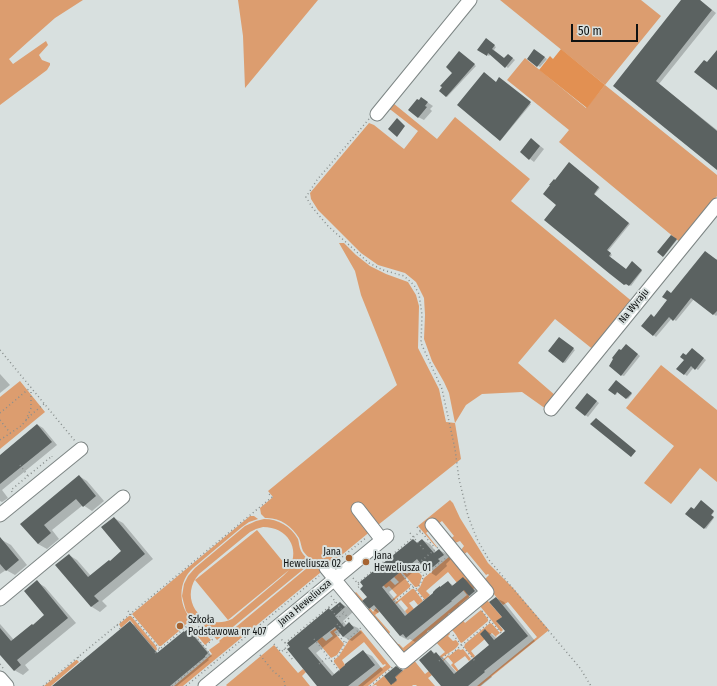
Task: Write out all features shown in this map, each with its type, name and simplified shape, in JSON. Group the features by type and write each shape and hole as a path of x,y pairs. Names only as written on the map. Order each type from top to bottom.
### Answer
{"street":[{"path":"377,114 470,0"},
{"name":"Na Wyraju","path":"551,409 717,204"},
{"path":"0,515 81,449"},
{"path":"0,599 123,497"},
{"path":"358,509 380,536"},
{"path":"327,569 403,662 487,592 440,545 426,528"},
{"name":"Jana Heweliusza","path":"205,686 335,579 380,536"},
{"path":"0,678 7,686"}],"path":[{"path":"377,114 370,118 317,180 306,197 312,207 328,226 369,263 383,270 404,276 414,285 419,294 422,314 421,343 442,389 455,449 459,480 468,516 477,538 489,560 580,668 591,686"},
{"path":"0,350 81,449"},
{"path":"0,412 31,388"},
{"path":"25,422 31,408 31,388"},
{"path":"0,440 11,434 44,404"},
{"path":"0,420 11,434"},
{"path":"20,466 28,476"},
{"path":"42,686 272,497 269,494"},
{"path":"415,566 440,545 426,528 417,527"},
{"path":"358,583 426,528"},
{"path":"410,533 425,551"},
{"path":"188,686 327,569 380,536"},
{"path":"415,590 419,586 424,576 450,554"},
{"path":"413,563 424,576"},
{"path":"373,565 376,568"},
{"path":"400,572 424,600"},
{"path":"394,602 413,586"},
{"path":"331,596 349,619 339,626 340,628 336,632 345,643"},
{"path":"285,643 335,602"},
{"path":"475,602 502,634"},
{"path":"328,607 338,618 344,613"},
{"path":"128,610 160,649"},
{"path":"331,661 338,656 348,639 369,621"},
{"path":"439,661 448,654 451,654 491,621"},
{"path":"155,653 192,622 209,634 213,639 204,647"},
{"path":"172,686 210,654 186,624"},
{"path":"117,625 121,630"},
{"path":"446,626 474,661"},
{"path":"274,643 281,652 288,646 280,638"},
{"path":"314,639 341,673"},
{"path":"284,649 293,660"},
{"path":"260,655 273,671 284,680 285,686"},
{"path":"78,657 82,662"},
{"path":"319,664 328,657"},
{"path":"370,686 401,660"}],"shaded area":[{"path":"0,0 83,0 55,18 9,59 13,64 46,41 48,45 39,55 42,60 50,63 50,65 47,70 0,105"},
{"path":"238,0 318,0 245,88 243,36"},
{"path":"500,0 641,0 661,16 605,85"},
{"path":"561,49 605,85 587,108 539,70 550,56 553,59"},
{"path":"525,58 586,108 605,85 717,175 717,196 681,243 559,142 569,130 507,80"},
{"path":"393,103 437,139 455,117 530,179 511,201 634,303 595,351 555,319 518,363 556,396 546,409 522,392 482,394 466,405 455,423 449,393 432,361 424,339 424,298 416,282 405,273 378,265 361,253 318,210 311,199 310,193 369,123 374,125 404,149 418,131 391,110 387,110"},
{"path":"339,243 344,243 370,266 408,282 416,295 419,306 418,348 439,389 446,422 455,423 461,459 378,525 183,686 174,686 212,654 209,650 220,642 219,641 313,563 303,551 299,538 289,526 275,519 265,518 261,514 260,508 273,497 268,491 397,385 361,295 355,271"},
{"path":"661,365 717,410 717,482 700,468 671,504 644,483 674,446 626,408"},
{"path":"20,381 45,412 0,449 0,397"},
{"path":"450,500 488,563 513,588 549,630 480,686 477,686 537,637 508,602 503,605 483,581 489,575 486,575 467,552 462,556 461,550 464,546 460,541 455,543 449,540 454,536 442,521 426,533 437,547 418,526"},
{"path":"250,516 254,516 258,519 249,522 242,527 193,568 188,574 182,586 182,600 191,619 185,626 161,646 159,646 132,614"},
{"path":"264,519 274,520 284,524 292,530 298,539 301,551 311,563 217,640 207,628 194,621 186,611 182,596 184,584 188,576 195,568 245,526","holes":["263,527 272,528 279,531 290,540 293,554 289,569 257,530 195,580 199,574 250,532 256,529","289,570 232,619 221,622 203,618 196,611 192,603 191,594 195,580 228,620"]},
{"path":"450,556 476,587 467,593 470,598 452,613 448,614 448,616 431,630 427,631 428,634 403,653 345,586 347,584 355,593 356,592 368,609 370,608 373,612 376,608 379,612 375,615 390,632 389,634 403,648 467,595 448,572 426,591 430,595 425,600 417,590 424,578"},
{"path":"411,564 422,576 419,586 416,587 401,571 403,570 407,574 413,569 410,565"},
{"path":"400,572 410,587 393,601 392,600 397,595 389,586 386,588 383,585 390,580 395,585 399,582 394,577"},
{"path":"414,589 423,601 418,605 414,600 409,603 414,609 408,615 405,611 408,608 401,600 396,604 395,603"},
{"path":"487,600 502,617 497,622 503,630 501,632 480,606"},
{"path":"481,610 488,621 461,643 455,633 450,629 461,618 465,623"},
{"path":"131,616 156,646 156,651 130,620 121,628 119,624"},
{"path":"490,623 500,633 496,636 497,638 492,633 471,651 475,656 473,658 464,647 465,644"},
{"path":"192,625 211,640 205,645 190,627"},
{"path":"336,628 339,628 334,632 344,644 337,655 331,658 317,641 322,637 326,641 333,636 330,632"},
{"path":"447,629 450,634 448,636 453,641 456,640 459,644 455,648 441,658 440,656 445,652 435,641 413,659 425,674 429,671 432,675 428,678 435,686 372,686 398,664 384,676 392,684 397,680 395,677 406,668 409,661"},
{"path":"361,630 391,667 368,686 358,686 381,667 382,668 386,665 383,665 364,642 342,660 345,665 340,670 334,662 349,640"},
{"path":"274,645 298,673 303,669 306,672 302,676 310,686 226,685"},
{"path":"458,649 463,649 471,659 469,661 465,656 454,664 459,671 457,672 451,665 453,663 448,657 443,660"},
{"path":"76,660 79,662 51,686 44,686"}],"building":[{"path":"681,0 700,0 712,10 656,81 717,131 717,170 613,86"},
{"path":"486,38 495,45 492,49 504,58 508,54 513,58 505,68 488,53 487,56 477,50"},
{"path":"534,49 545,57 537,67 527,59"},
{"path":"717,50 717,90 694,72 704,60 707,62"},
{"path":"459,51 475,64 446,97 439,91 442,87 440,86 452,73 446,67"},
{"path":"484,72 496,82 499,77 531,102 500,141 457,105"},
{"path":"421,97 428,102 425,106 427,107 418,118 408,110 417,99 419,100"},
{"path":"397,118 405,126 397,137 388,129"},
{"path":"531,138 540,146 529,160 520,152"},
{"path":"569,162 599,187 594,194 629,223 607,250 611,253 609,256 626,269 632,261 642,270 629,286 626,284 624,285 544,220 556,205 543,194"},
{"path":"671,235 677,239 663,257 657,252"},
{"path":"705,251 717,260 717,311 713,315 691,298 673,321 669,317 653,336 641,326 651,314 654,317 667,300 662,297 667,290 671,293"},
{"path":"559,337 574,348 563,363 548,351"},
{"path":"626,344 638,354 621,376 609,366 613,359 612,358 619,349 621,350"},
{"path":"692,348 704,358 695,370 691,366 684,375 676,369 684,360 680,357 683,353 686,355"},
{"path":"616,380 632,393 626,399 617,392 615,395 608,390"},
{"path":"587,393 597,401 585,416 575,408"},
{"path":"596,418 636,451 631,457 590,424"},
{"path":"37,424 52,442 0,484 0,455"},
{"path":"79,475 96,496 83,507 76,499 44,525 51,533 38,544 20,524"},
{"path":"701,500 714,511 711,515 714,517 704,529 685,514 691,507 694,509"},
{"path":"114,517 145,554 94,596 99,601 91,607 55,565 69,554 88,577 109,560 110,561 121,551 101,527"},
{"path":"0,537 19,560 6,571 0,564"},
{"path":"413,539 417,543 422,539 434,553 439,549 444,555 438,559 440,561 427,572 417,559 382,587 405,616 436,589 448,581 452,586 463,577 475,591 469,596 464,590 406,638 403,634 400,636 374,605 369,609 362,601 367,597 360,589 363,586 360,582"},
{"path":"37,580 68,618 17,660 21,665 14,671 0,655 0,628 11,641 44,615 24,591"},
{"path":"496,597 528,636 484,671 485,672 468,686 441,686 419,660 431,650 434,654 436,652 454,674 489,645 480,634 485,629 494,640 505,631 496,621 502,617 489,602"},
{"path":"340,602 345,607 335,616 344,627 349,622 354,628 343,637 335,627 308,648 332,676 363,650 375,665 348,686 317,686 287,649 290,647 287,643 329,608 330,610"},
{"path":"130,621 157,653 188,629 208,653 170,686 52,686"},
{"path":"396,666 403,670 395,677 397,680 391,685 384,676"}],"place":[{"name":"Jana Heweliusza 02","path":"349,558"},
{"name":"Jana Heweliusza 01","path":"366,562"},
{"name":"Szkoła Podstawowa nr 407","path":"180,626"}]}
